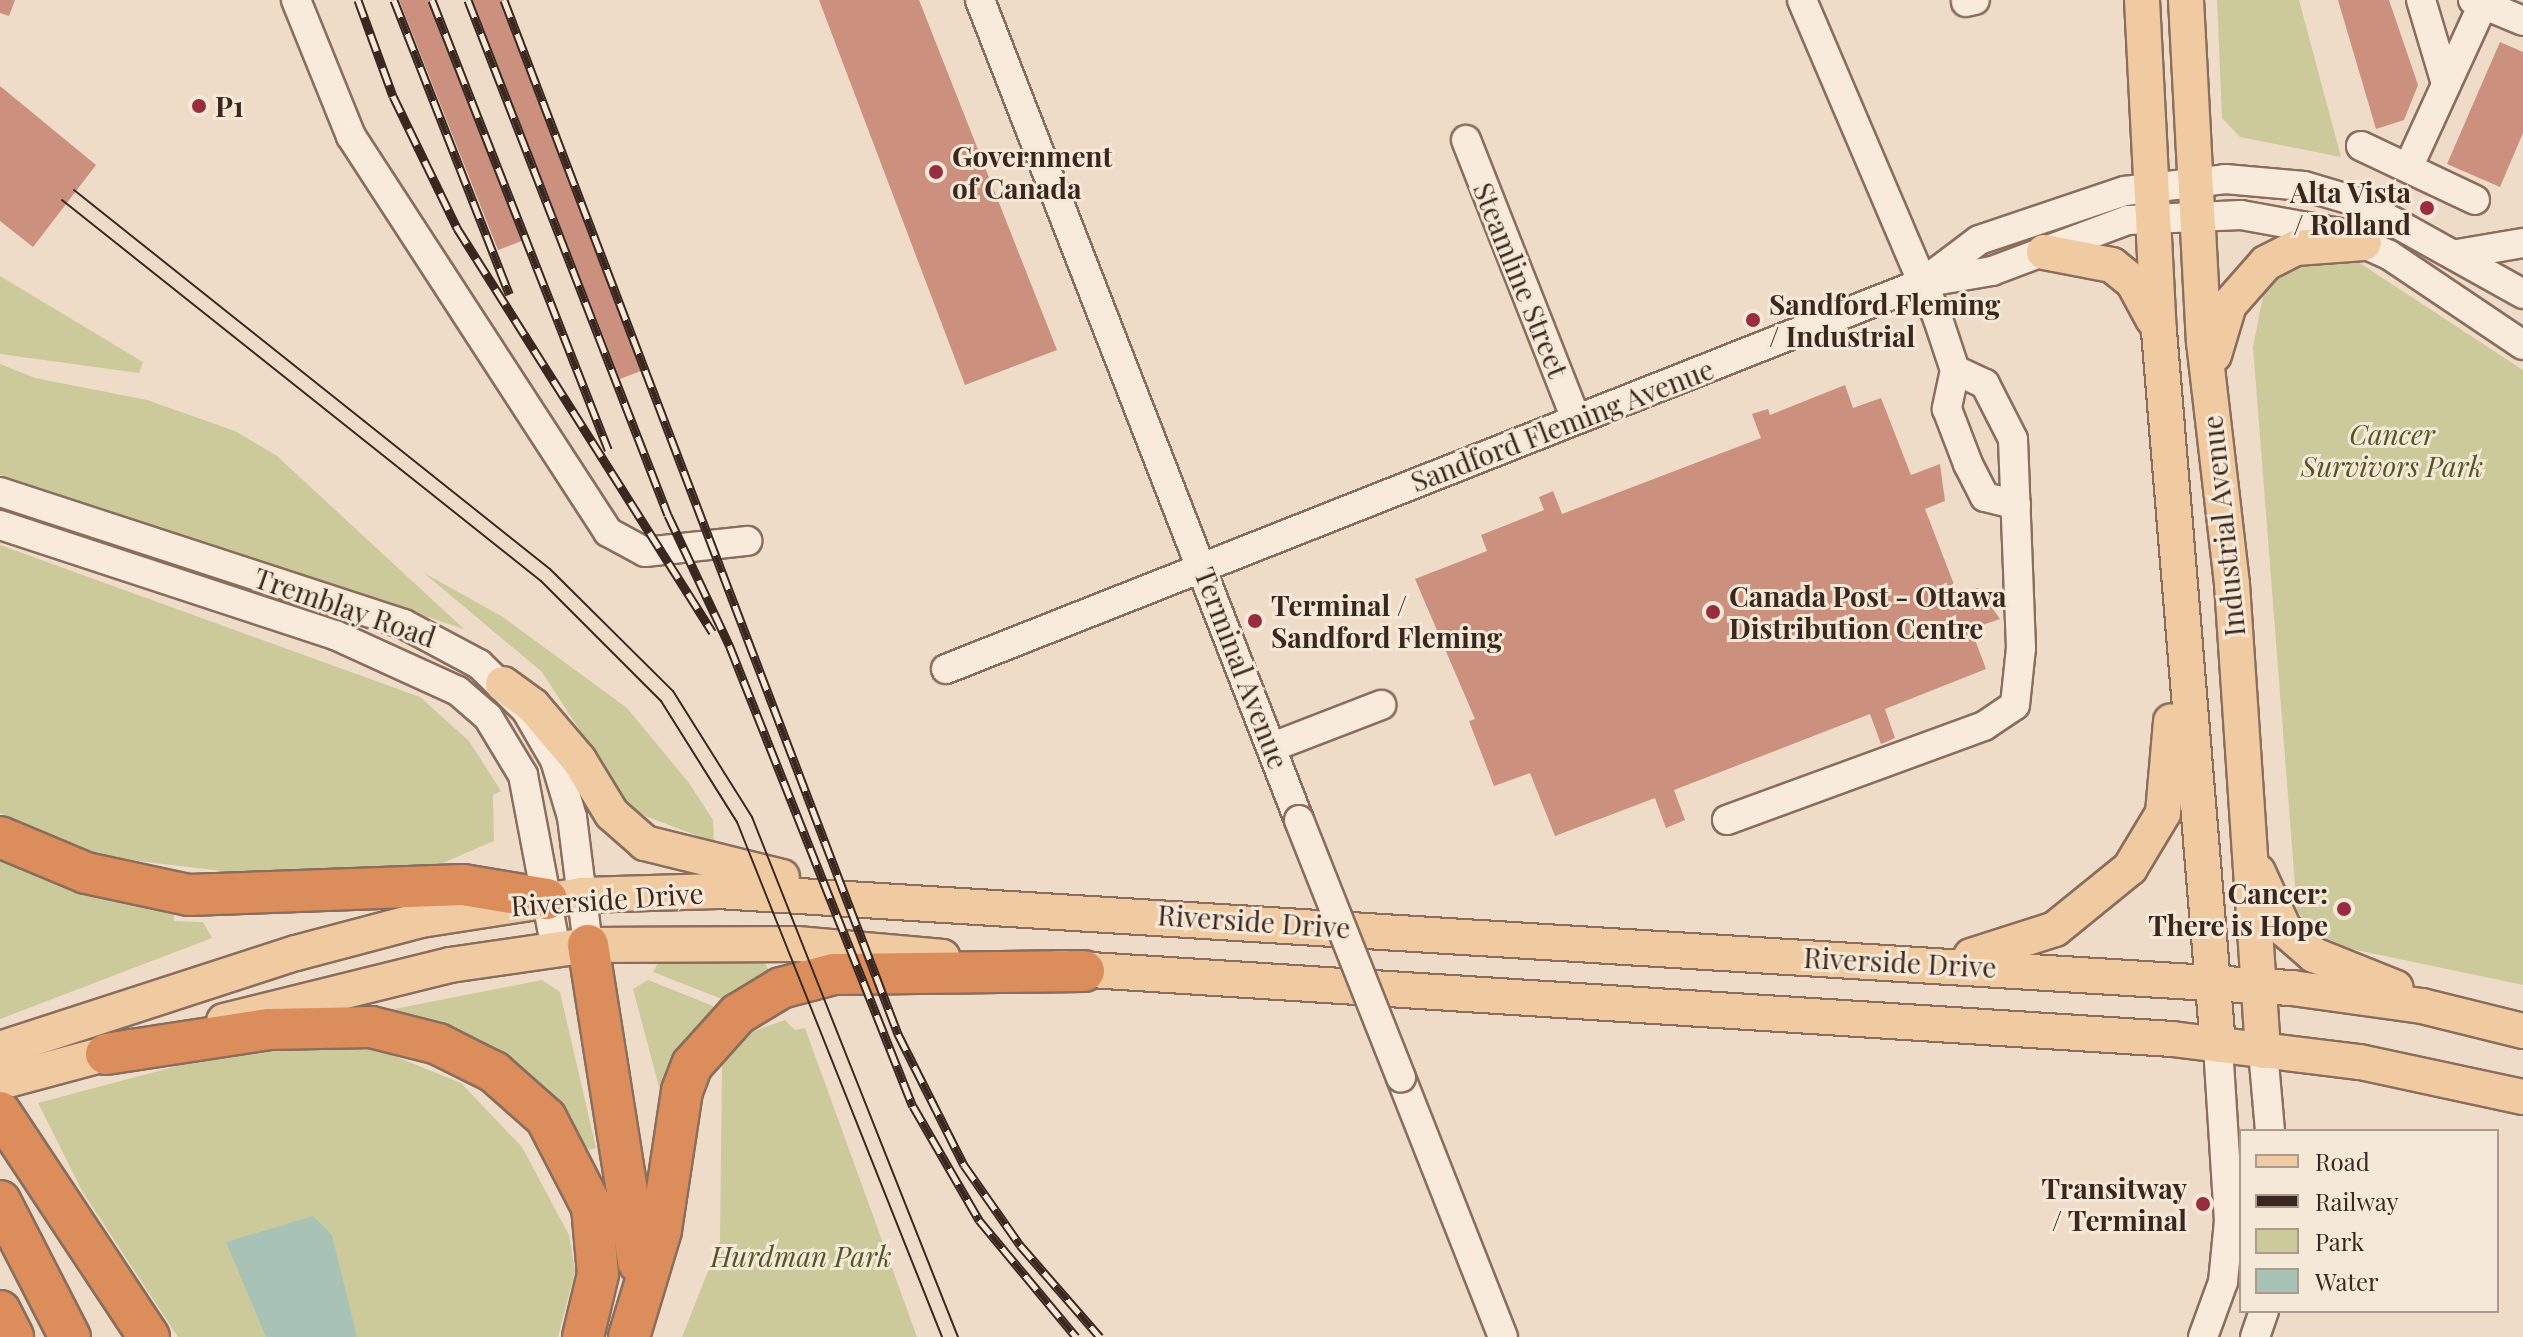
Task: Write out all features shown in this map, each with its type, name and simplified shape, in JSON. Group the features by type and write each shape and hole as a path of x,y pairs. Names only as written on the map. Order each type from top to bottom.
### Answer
{"highway":[{"path":"0,837 86,873 189,895 463,885 564,897"},
{"path":"572,947 635,1212 633,1328"},
{"path":"633,1328 661,1230 682,1091 692,1065 738,1014 781,988 834,974 1084,971"},
{"path":"106,1054 270,1029 356,1026 438,1044 494,1072 546,1118 592,1207 598,1274 583,1337"},
{"path":"4,1080 149,1337"},
{"path":"0,1201 70,1337"},
{"path":"0,1311 13,1337"}],"main road":[{"name":"Industrial Avenue","path":"2142,0 2159,331 2179,616 2218,1045"},
{"name":"Industrial Avenue","path":"2186,0 2213,423 2232,584 2245,839 2263,1051"},
{"path":"2213,423 2214,349 2239,288 2296,248 2364,243"},
{"path":"2044,252 2112,265 2143,296 2159,331"},
{"path":"1919,963 1993,952 2055,929 2130,868 2163,813 2170,781 2179,616"},
{"path":"503,684 533,706 579,760 612,814 648,845 892,900"},
{"path":"2245,839 2284,929 2314,955 2475,1019"},
{"name":"Riverside Drive","path":"4,1080 368,932 564,897 718,891 2259,985 2475,1019 2523,1031"},
{"name":"Riverside Drive","path":"4,1080 384,979 572,947 797,944 1084,971 2218,1045 2360,1062 2523,1097"}],"street":[{"path":"296,0 351,136 608,532 645,552 747,541"},
{"name":"Terminal Avenue","path":"980,0 1275,746 1299,820 1503,1337"},
{"path":"1802,0 1922,283 1955,370 1947,409 1968,464 1985,497 2016,505"},
{"path":"2421,0 2446,84"},
{"path":"2408,168 2478,2 2523,21"},
{"name":"Steamline Street","path":"1466,140 1576,419"},
{"path":"2361,146 2475,200"},
{"path":"2153,200 2197,179 2330,192 2458,254 2523,294"},
{"path":"2153,200 2200,215 2295,221 2364,243 2523,345"},
{"name":"Sandford Fleming Avenue","path":"946,669 1922,283 2044,252 2153,200"},
{"name":"Sandford Fleming Avenue","path":"1922,283 1979,240 2153,200"},
{"path":"2458,254 2523,243"},
{"path":"1727,820 1984,726 2015,705 2021,648 2016,505 2006,415 1985,384 1955,370"},
{"name":"Tremblay Road","path":"0,492 404,624 458,649 503,684 555,760 564,897 572,947"},
{"name":"Tremblay Road","path":"0,525 335,635 458,691 488,717 523,775 564,897"},
{"path":"1275,746 1381,705"},
{"path":"2203,1337 2223,1282 2229,1221 2218,1045"},
{"path":"2263,1051 2270,1129"},
{"path":"2255,1337 2263,1313"}],"green space":[{"path":"2217,0 2299,0 2341,157 2240,137 2222,118"},
{"name":"Cancer Survivors Park","path":"2299,259 2355,260 2523,370 2523,985 2342,947 2316,935 2297,911 2253,347 2265,286"},
{"path":"0,276 143,362 139,373 0,354"},
{"path":"0,364 35,378 147,400 235,431 277,456 464,629 0,475"},
{"path":"0,545 420,697 469,741 501,791 493,795 494,841 431,868 273,877 105,857 0,813"},
{"path":"424,573 503,617 627,708 689,783 713,820 714,842 632,811 542,672"},
{"path":"0,857 80,891 174,914 174,921 203,922 212,938 0,1019"},
{"path":"659,961 765,962 773,982 732,1003 653,972"},
{"path":"542,980 560,992 596,1148 589,1150 553,1107 389,1021 389,1010"},
{"path":"648,980 723,1010 662,1098 633,989"},
{"name":"Hurdman Park","path":"785,1020 795,1030 805,1028 917,1337 682,1337 720,1241 722,1065 742,1035"},
{"path":"372,1047 461,1083 522,1147 569,1235 575,1271 558,1337 178,1337 82,1191 38,1103 245,1048"}],"water":[{"path":"313,1216 332,1235 357,1337 266,1337 226,1242"}],"building":[{"path":"0,0 15,0 9,16 0,13"},
{"path":"399,0 430,0 524,240 498,250"},
{"path":"472,0 502,0 646,369 620,379"},
{"name":"Government of Canada","path":"819,0 919,0 1057,350 965,385"},
{"path":"2338,0 2389,0 2418,85 2404,120 2376,129"},
{"path":"2500,42 2523,52 2523,133 2500,187 2447,164"},
{"path":"0,86 96,165 33,247 0,221"},
{"name":"Canada Post - Ottawa Distribution Centre","path":"1845,385 1853,408 1881,398 1911,475 1940,464 1945,501 1925,509 1958,595 1978,588 2000,619 1971,629 1986,669 1885,709 1895,738 1881,744 1870,714 1674,790 1685,820 1666,828 1655,798 1555,836 1530,773 1494,786 1469,721 1475,719 1415,579 1487,551 1481,535 1544,510 1539,497 1553,491 1562,514 1761,438 1752,414 1768,409 1770,415"}],"tram line":[{"path":"74,190 550,569 673,691 752,817 958,1337"},
{"path":"62,200 541,581 661,701 737,822 942,1337"}],"railway":[{"path":"358,0 393,96 457,228 712,632"},
{"path":"394,0 509,294"},
{"path":"432,0 608,450"},
{"path":"468,0 668,515 730,647 913,1106 979,1220 1076,1337"},
{"path":"504,0 898,1034 964,1165 1020,1245 1100,1337"}],"place":[{"name":"P1","path":"199,106"},
{"name":"Government of Canada","path":"936,172"},
{"name":"Alta Vista / Rolland","path":"2427,208"},
{"name":"Sandford Fleming / Industrial","path":"1753,320"},
{"name":"Canada Post - Ottawa Distribution Centre","path":"1713,612"},
{"name":"Terminal / Sandford Fleming","path":"1255,621"},
{"name":"Cancer: There is Hope","path":"2344,909"},
{"name":"Transitway / Terminal","path":"2203,1204"}]}
